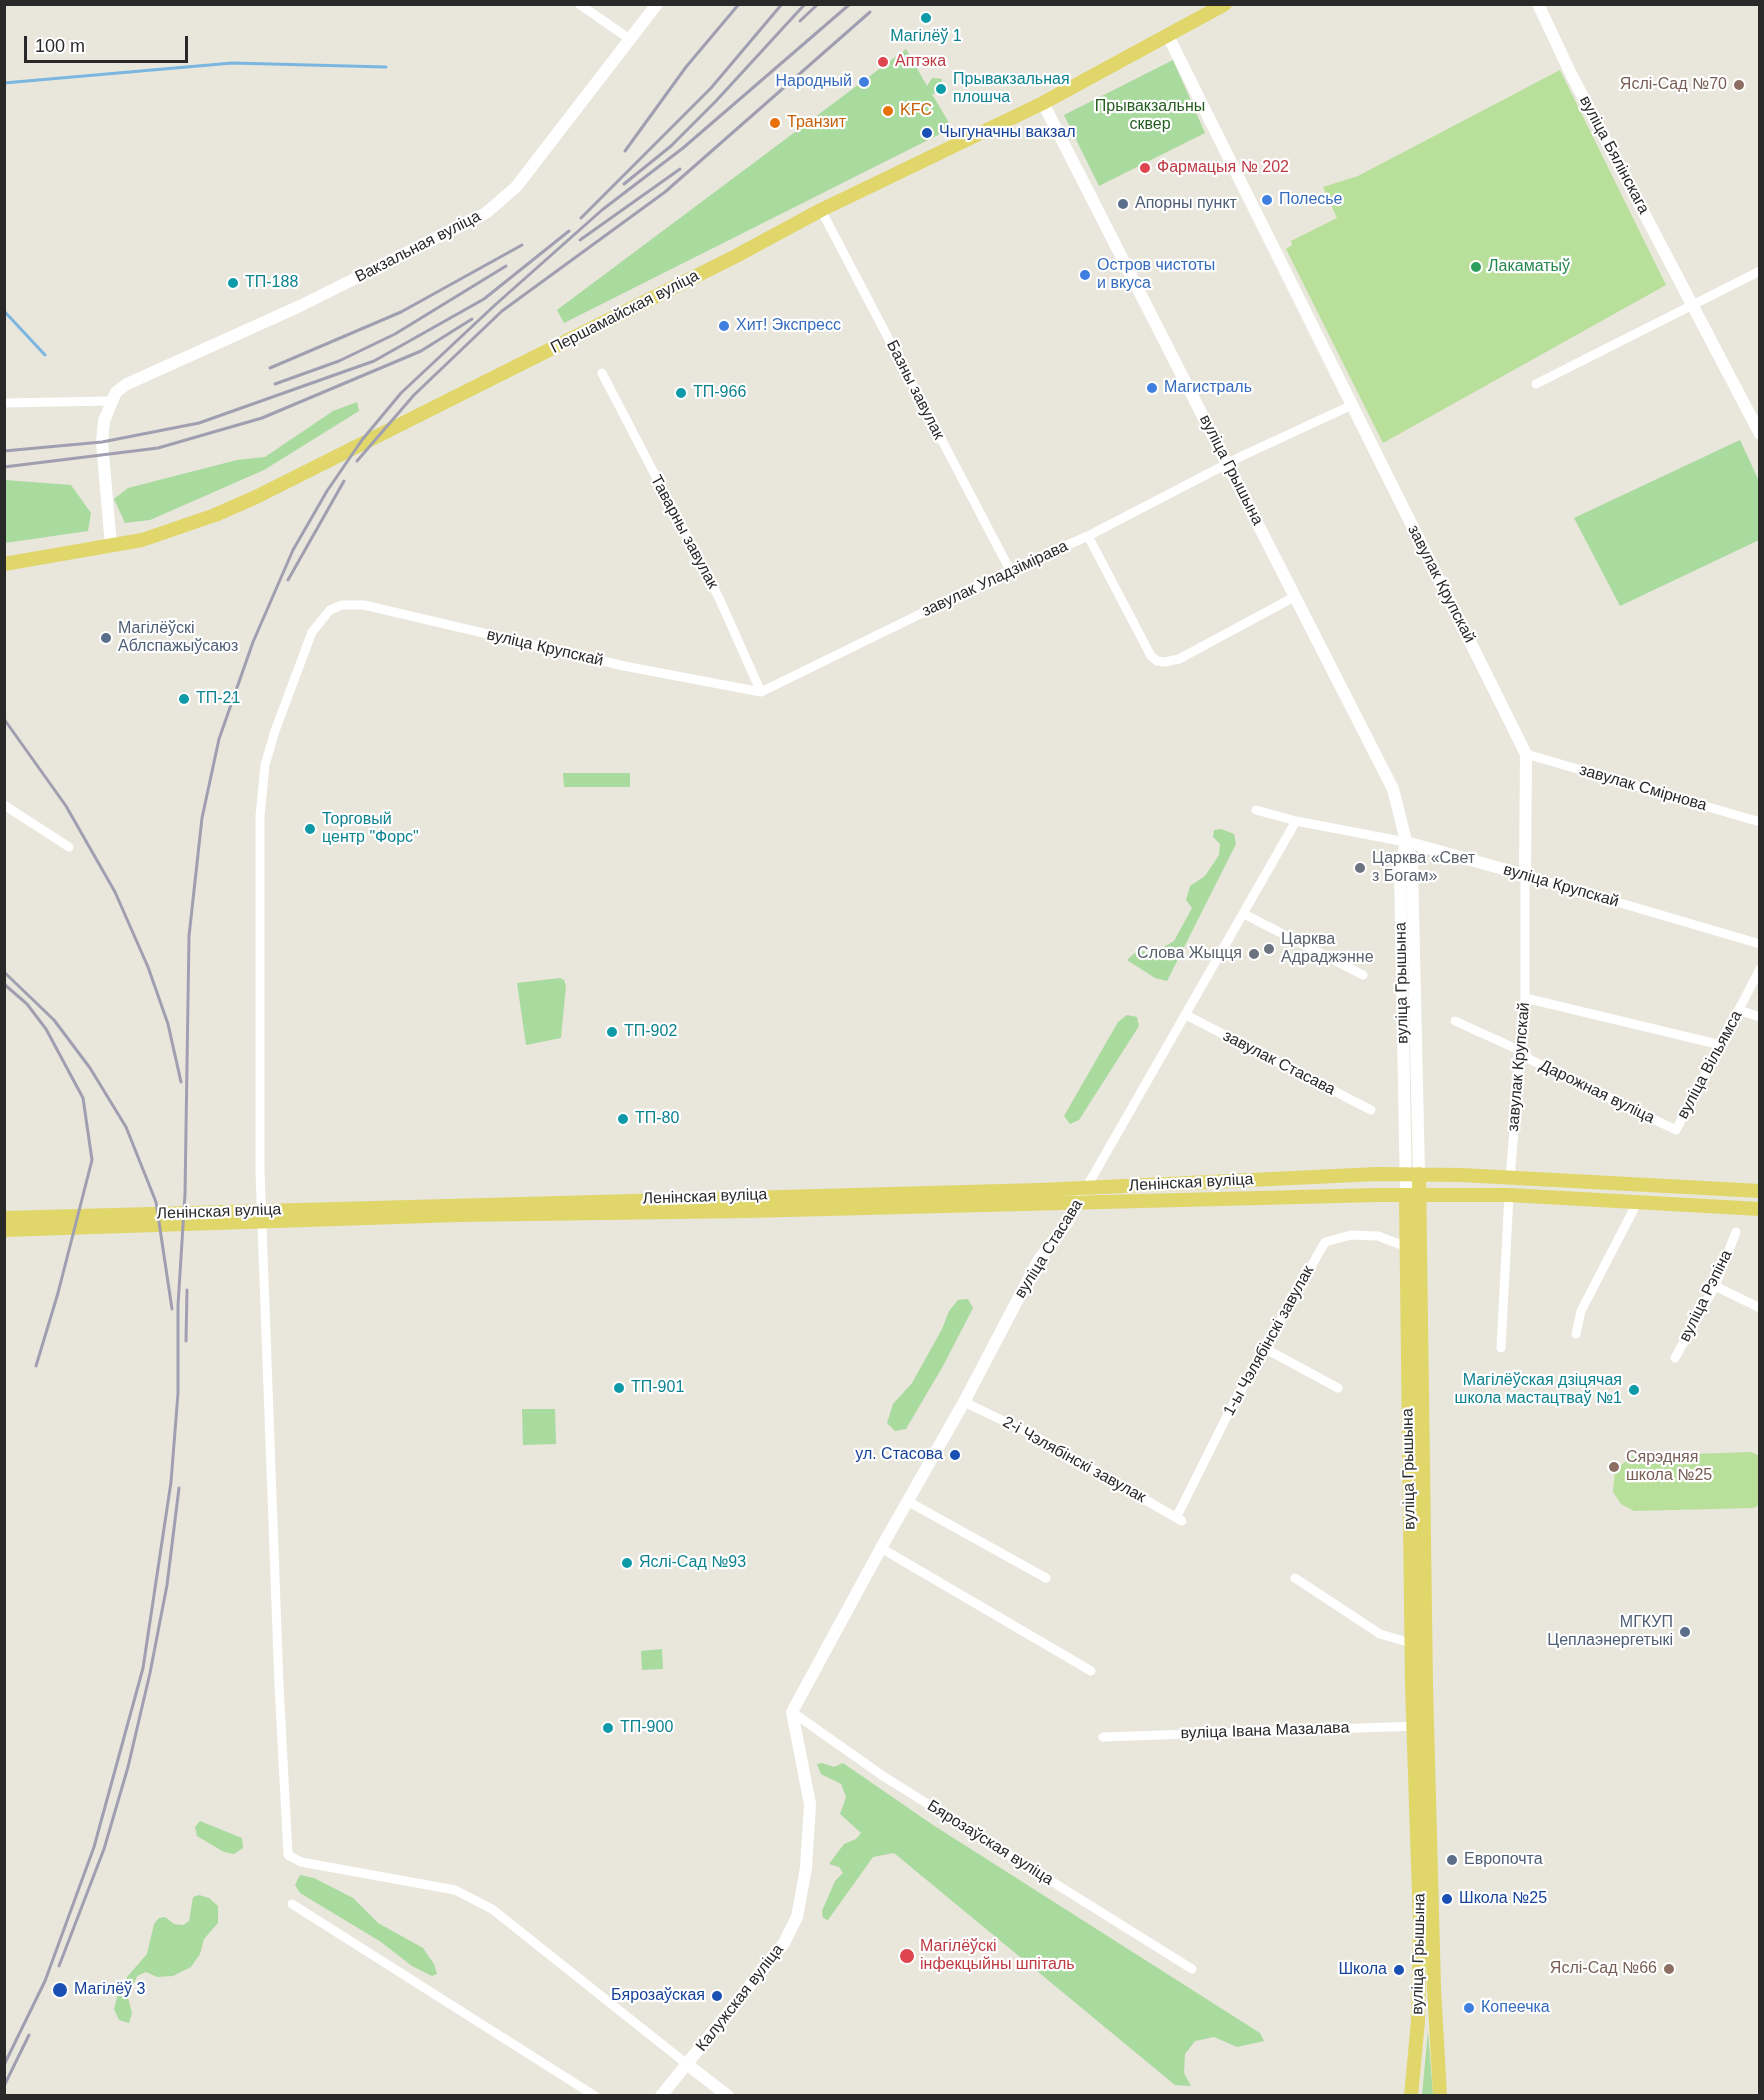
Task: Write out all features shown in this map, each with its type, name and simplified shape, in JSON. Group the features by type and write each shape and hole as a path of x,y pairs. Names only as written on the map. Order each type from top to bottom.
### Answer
{"main road":[{"name":"Вакзальная вуліца","path":"110,401 116,392 127,384 300,306 486,213 516,187 657,4"},
{"name":"Першамайская вуліца","path":"4,564 142,540 177,529 256,497 736,256 821,210 1043,103 1225,4"},
{"name":"вуліца Бялінскага","path":"1538,4 1571,74 1760,434"},
{"name":"завулак Крупскай","path":"1167,34 1350,406 1526,754 1525,875"},
{"name":"вуліца Грышына","path":"1043,103 1393,789 1406,842 1400,867 1412,1174 1420,1726 1418,2020 1411,2096"},
{"path":"110,401 104,421 102,457 111,546"},
{"name":"вуліца Крупскай","path":"1406,842 1525,875"},
{"path":"1412,1174 1760,1191"},
{"name":"Ленінская вуліца","path":"4,1230 771,1196 1086,1188 1412,1174"},
{"name":"вуліца Грышына","path":"1412,1195 1407,1247 1411,1643 1420,1726 1440,2096"},
{"path":"1412,1195 1509,1195 1760,1209"},
{"name":"Ленінская вуліца","path":"4,1218 458,1210 771,1211 1412,1195"},
{"name":"вуліца Стасава","path":"792,1712 964,1402 1038,1261 1067,1223 1078,1202"},
{"name":"Калужская вуліца","path":"661,2096 784,1943 796,1917 806,1868 810,1804 792,1712"},
{"path":"688,2065 729,2096"}],"street":[{"path":"579,4 631,40"},
{"name":"Базны завулак","path":"821,210 1010,570"},
{"path":"1536,384 1760,271"},
{"name":"Таварны завулак","path":"602,373 668,504 719,598 761,692"},
{"path":"4,403 110,401"},
{"name":"завулак Уладзімірава","path":"761,692 1010,570 1088,536 1228,464 1350,406"},
{"path":"1088,536 1151,656 1156,661 1179,659 1296,596"},
{"name":"вуліца Крупскай","path":"688,2065 492,1909 455,1890 301,1862 288,1855 279,1685 261,1207 260,816 265,765 275,731 312,632 330,610 342,604 364,605 624,666 761,692"},
{"name":"завулак Смірнова","path":"1526,754 1760,822"},
{"path":"4,805 69,847"},
{"name":"вуліца Крупскай","path":"1256,810 1296,821 1406,842"},
{"name":"вуліца Стасава","path":"1078,1202 1296,821"},
{"name":"вуліца Крупскай","path":"1525,875 1760,944"},
{"name":"завулак Крупскай","path":"1510,1178 1525,998 1525,875"},
{"path":"1244,914 1363,975"},
{"name":"вуліца Вільямса","path":"1676,1130 1760,969"},
{"path":"1525,998 1721,1045"},
{"path":"1739,1010 1760,1017"},
{"name":"завулак Стасава","path":"1186,1015 1371,1110"},
{"name":"Дарожная вуліца","path":"1455,1021 1521,1051 1531,1060 1676,1130"},
{"path":"1501,1348 1509,1195"},
{"path":"1576,1334 1581,1311 1637,1203"},
{"name":"вуліца Рэпіна","path":"1675,1358 1715,1286 1736,1232"},
{"name":"1-ы Чэлябінскі завулак","path":"1180,1518 1230,1410 1325,1242 1351,1235 1378,1236 1407,1247"},
{"path":"1715,1286 1760,1308"},
{"path":"1264,1348 1338,1388"},
{"name":"2-і Чэлябінскі завулак","path":"964,1402 1033,1435 1180,1518"},
{"path":"909,1502 1046,1578"},
{"path":"881,1548 1091,1671"},
{"path":"1294,1578 1380,1634 1411,1643"},
{"name":"Бярозаўская вуліца","path":"792,1712 883,1776 1192,1969"},
{"name":"вуліца Iвана Мазалава","path":"1103,1737 1420,1726"},
{"path":"292,1904 595,2096"}],"green space":[{"path":"906,49 927,86 932,78 942,79 941,92 932,94 952,128 564,323 557,310"},
{"name":"Прывакзальны сквер","path":"1173,60 1205,133 1099,186 1064,115"},
{"name":"Лакаматыў","path":"1560,70 1666,285 1383,443 1286,249 1292,245 1291,241 1337,218 1323,187 1358,176"},
{"path":"357,402 359,411 264,470 150,520 125,523 114,499 128,488 237,460 265,457 333,411"},
{"path":"1740,440 1759,481 1759,540 1620,606 1574,518"},
{"path":"5,480 71,485 91,513 88,531 5,543"},
{"path":"563,773 630,773 630,787 564,787"},
{"path":"1221,829 1234,834 1236,844 1167,981 1155,978 1127,960 1137,951 1155,952 1174,941 1192,908 1186,900 1190,886 1205,876 1219,855 1220,844 1213,837 1214,830"},
{"path":"560,978 564,980 566,986 561,1038 526,1045 517,983"},
{"path":"1127,1015 1137,1017 1139,1026 1079,1120 1070,1124 1064,1116 1118,1022"},
{"path":"968,1299 973,1308 943,1366 906,1429 895,1431 887,1423 893,1404 912,1383 942,1329 949,1311 958,1300"},
{"path":"522,1409 555,1409 556,1444 523,1445"},
{"path":"1751,1452 1760,1456 1759,1505 1754,1508 1634,1511 1621,1504 1613,1492 1615,1470 1632,1456"},
{"path":"662,1649 663,1669 642,1670 641,1651"},
{"path":"822,1763 834,1767 843,1763 933,1825 1260,2033 1264,2041 1237,2047 1214,2037 1195,2041 1185,2054 1184,2073 1191,2086 1175,2085 894,1853 873,1857 828,1920 823,1918 822,1911 835,1881 843,1873 839,1867 829,1864 844,1844 856,1839 861,1833 840,1814 846,1797 841,1784 821,1774 817,1764"},
{"path":"200,1821 242,1838 243,1848 234,1854 224,1852 197,1836 195,1827"},
{"path":"300,1875 314,1878 353,1898 378,1923 423,1948 434,1964 437,1974 432,1976 412,1966 381,1942 300,1893 295,1885"},
{"path":"199,1895 209,1898 218,1906 218,1923 204,1939 200,1954 191,1967 173,1976 157,1977 146,1972 137,1976 128,1998 132,2013 129,2023 119,2020 114,2009 118,1994 127,1977 147,1954 154,1924 159,1918 165,1917 174,1924 183,1925 189,1921 193,1897"},
{"path":"1428,2031 1433,2095 1422,2095"}],"waterway":[{"path":"4,83 232,63 386,67"},
{"path":"4,311 45,355"}],"railway":[{"path":"625,151 686,67 739,4"},
{"path":"581,218 711,88 782,4"},
{"path":"624,184 671,146 716,101 805,4"},
{"path":"800,21 818,4"},
{"path":"4,2065 45,1981 94,1847 143,1668 171,1482 178,1393 178,1305 185,1194 189,936 202,818 219,739 253,642 293,550 327,491 362,440 401,393 602,210 683,148 850,4"},
{"path":"357,461 414,395 502,311 665,192 870,12"},
{"path":"580,240 680,169"},
{"path":"4,451 102,442 199,423 374,361 484,299 569,231"},
{"path":"270,368 401,312 522,245"},
{"path":"275,384 339,361 395,334 506,266"},
{"path":"4,467 158,448 262,418 421,351 472,319"},
{"path":"288,580 344,481"},
{"path":"4,719 66,806 115,892 148,967 168,1024 181,1082"},
{"path":"4,972 54,1020 90,1068 126,1127 156,1202 172,1309"},
{"path":"4,984 27,1004 46,1029 83,1098 92,1160 58,1293 36,1366"},
{"path":"186,1341 187,1290"},
{"path":"59,1966 104,1849 128,1767 150,1673 167,1585 179,1488"},
{"path":"4,2086 29,2035"}],"place":[{"name":"Магілёў 1","path":"926,18"},
{"name":"Аптэка","path":"883,62"},
{"name":"Народный","path":"864,82"},
{"name":"Яслі-Сад №70","path":"1739,85"},
{"name":"Прывакзальная плошча","path":"941,89"},
{"name":"KFC","path":"888,111"},
{"name":"Транзит","path":"775,123"},
{"name":"Чыгуначны вакзал","path":"927,133"},
{"name":"Фармацыя № 202","path":"1145,168"},
{"name":"Полесье","path":"1267,200"},
{"name":"Апорны пункт","path":"1123,204"},
{"name":"Лакаматыў","path":"1476,267"},
{"name":"Остров чистоты и вкуса","path":"1085,275"},
{"name":"ТП-188","path":"233,283"},
{"name":"Хит! Экспресс","path":"724,326"},
{"name":"Магистраль","path":"1152,388"},
{"name":"ТП-966","path":"681,393"},
{"name":"Магілёўскі Аблспажыўсаюз","path":"106,638"},
{"name":"ТП-21","path":"184,699"},
{"name":"Торговый центр \"Форс\"","path":"310,829"},
{"name":"Царква «Свет з Богам»","path":"1360,868"},
{"name":"Царква Адраджэнне","path":"1269,949"},
{"name":"Слова Жыцця","path":"1254,954"},
{"name":"ТП-902","path":"612,1032"},
{"name":"ТП-80","path":"623,1119"},
{"name":"ТП-901","path":"619,1388"},
{"name":"Магілёўская дзіцячая школа мастацтваў №1","path":"1634,1390"},
{"name":"ул. Стасова","path":"955,1455"},
{"name":"Сярэдняя школа №25","path":"1614,1467"},
{"name":"Яслі-Сад №93","path":"627,1563"},
{"name":"МГКУП Цеплаэнергетыкі","path":"1685,1632"},
{"name":"ТП-900","path":"608,1728"},
{"name":"Европочта","path":"1452,1860"},
{"name":"Школа №25","path":"1447,1899"},
{"name":"Магілёўскі інфекцыйны шпіталь","path":"907,1956"},
{"name":"Яслі-Сад №66","path":"1669,1969"},
{"name":"Школа","path":"1399,1970"},
{"name":"Магілёў 3","path":"60,1990"},
{"name":"Бярозаўская","path":"717,1996"},
{"name":"Копеечка","path":"1469,2008"}]}
